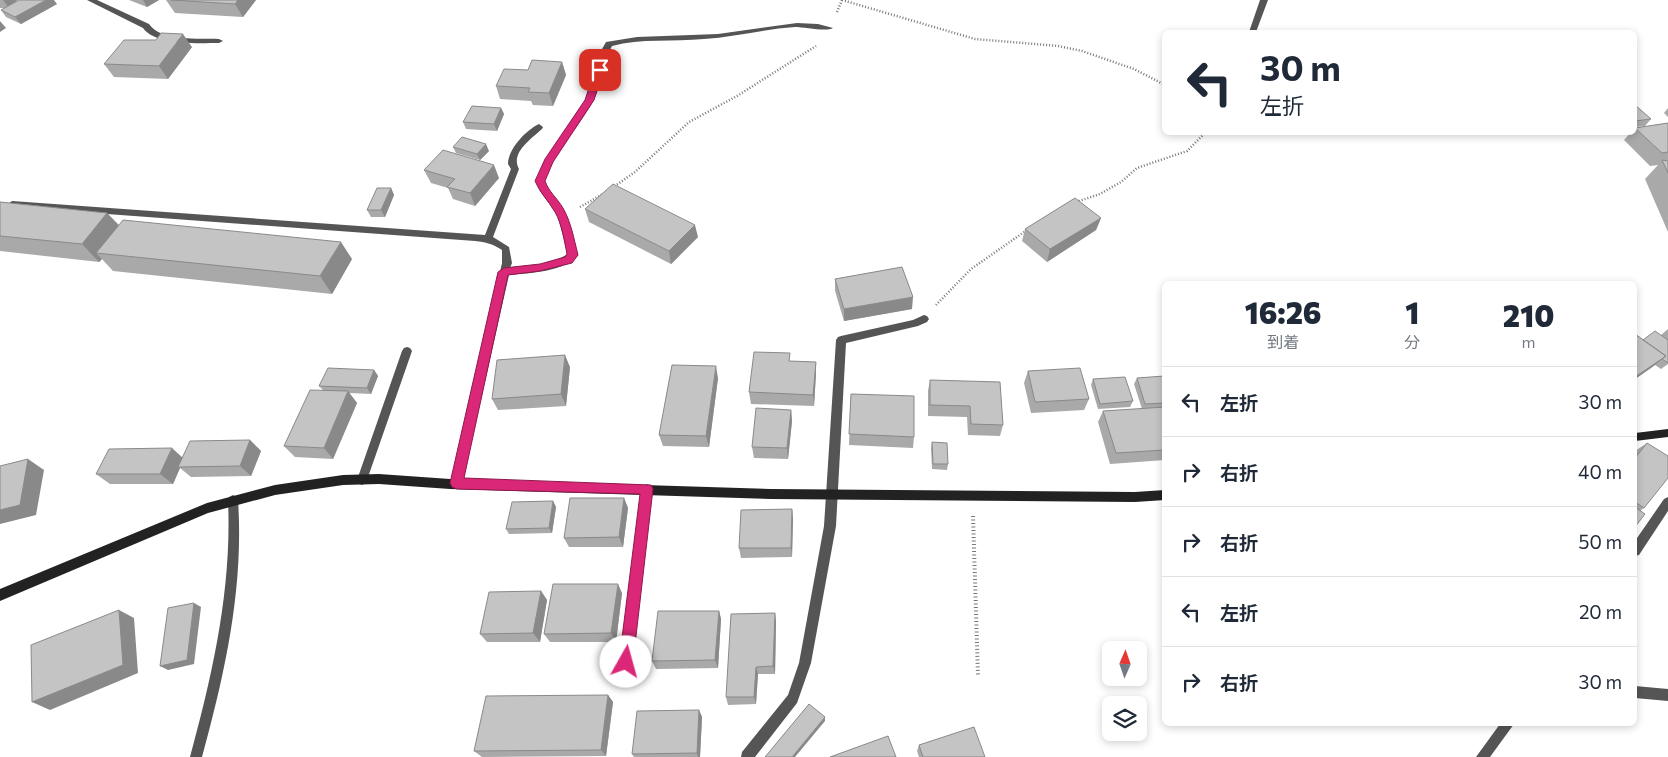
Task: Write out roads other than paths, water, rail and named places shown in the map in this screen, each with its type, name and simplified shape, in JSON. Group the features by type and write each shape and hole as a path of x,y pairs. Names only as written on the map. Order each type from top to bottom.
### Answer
{"street":[{"path":"90,0 139,21 146,26 147,31 151,34 170,38 219,41"},
{"path":"1253,30 1264,0"},
{"path":"504,272 540,268 568,260 573,255 562,216 541,186 542,173 590,100 609,44 624,41 688,38 748,32 778,25 810,25 829,28"},
{"path":"488,238 516,169 511,165 510,160 514,153 540,126"},
{"path":"9,204 488,238 506,248 507,263 457,483"},
{"path":"747,757 793,699 805,663 830,526 840,340 924,319"},
{"path":"362,480 407,351"},
{"path":"1637,437 1668,433"},
{"path":"0,595 207,508 233,500 301,485 362,480 833,494 1135,497 1162,495"},
{"path":"624,681 647,489"},
{"path":"196,757 215,688 225,636 234,550 233,500"},
{"path":"1637,548 1668,502"},
{"path":"1637,692 1668,695"},
{"path":"1482,757 1506,726"}]}
